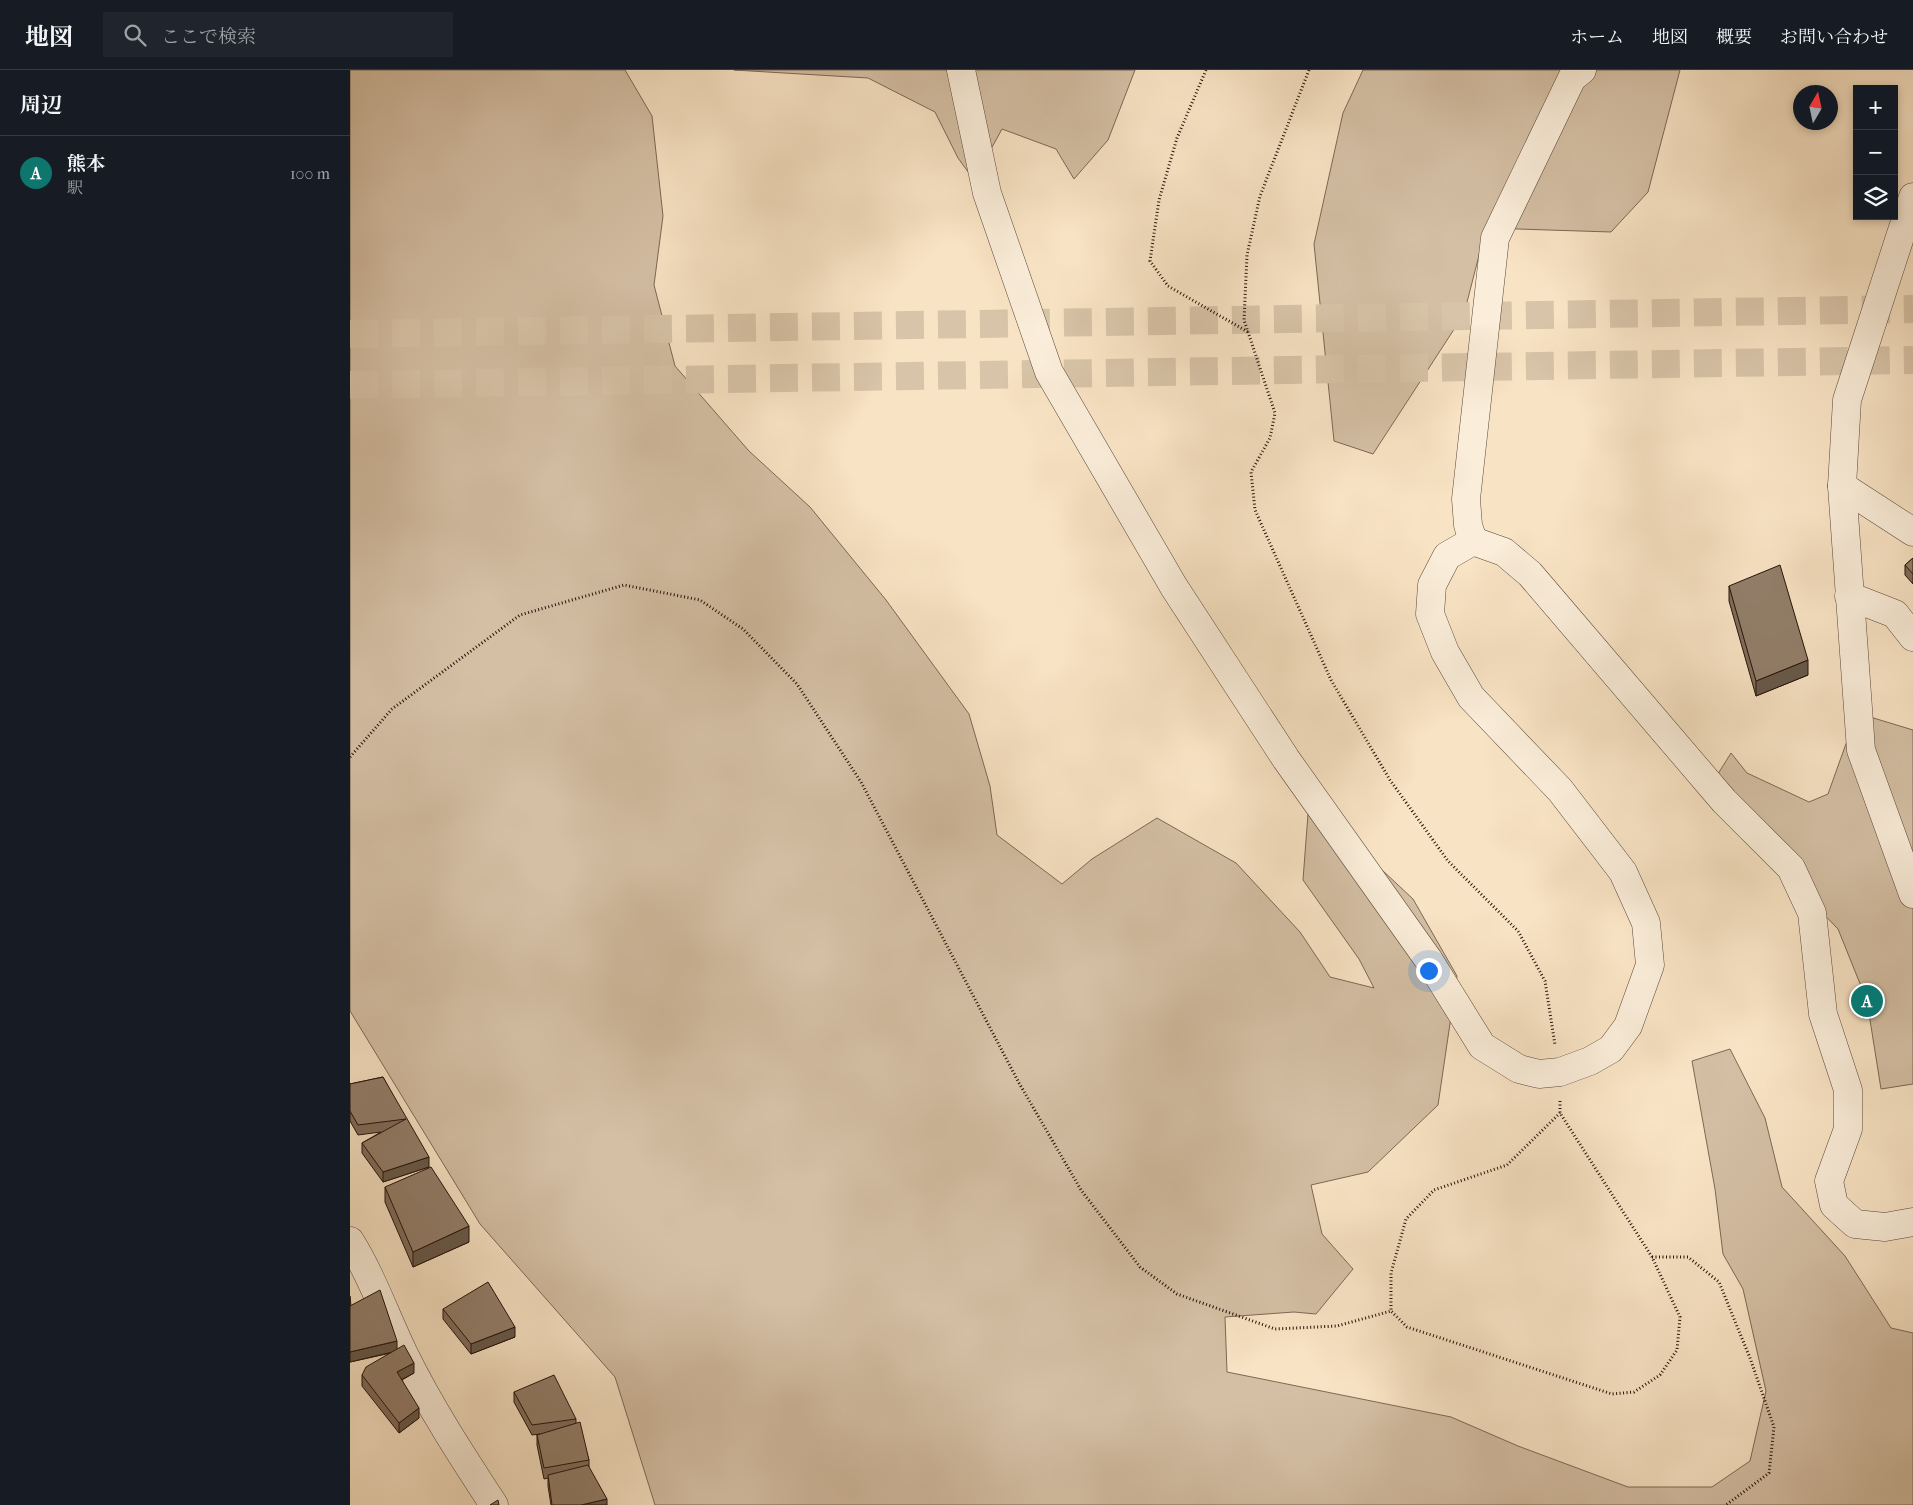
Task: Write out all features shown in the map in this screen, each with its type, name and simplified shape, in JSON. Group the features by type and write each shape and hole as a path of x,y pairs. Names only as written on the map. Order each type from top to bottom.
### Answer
{"street":[{"path":"961,70 987,193 1049,372 1174,587 1286,759 1428,959 1482,1046 1519,1069 1539,1074 1560,1072 1590,1061 1611,1049 1628,1026 1650,965 1646,923 1622,872 1560,790 1471,697 1445,652 1430,614 1432,584 1447,556 1473,541 1504,552 1530,574 1724,801 1791,868 1812,913 1823,1014 1848,1090 1848,1129 1829,1181 1834,1205 1855,1224 1885,1227 1913,1222"},
{"path":"1473,541 1468,525 1466,499 1495,238 1572,78 1582,70"},
{"path":"1913,197 1847,400 1842,486 1861,750 1913,894"},
{"path":"1842,486 1913,532"},
{"path":"1849,596 1895,614 1913,637"},
{"path":"350,1241 380,1300 404,1355 436,1416 494,1505"}],"path":[{"path":"1206,70 1176,138 1159,200 1150,261 1168,286 1248,333"},
{"path":"1309,70 1260,196 1247,255 1244,320 1275,413 1270,438 1251,472 1255,510 1331,680 1390,780 1448,861 1518,931 1545,981 1560,1072 1560,1113 1652,1257 1680,1317 1677,1350 1660,1375 1634,1392 1612,1394 1407,1327 1391,1311 1391,1273 1406,1219 1434,1190 1507,1165 1560,1113"},
{"path":"350,757 392,709 520,615 624,585 700,600 743,628 797,684 861,782 1019,1083 1081,1190 1140,1267 1177,1294 1275,1329 1336,1326 1391,1311"},
{"path":"1652,1257 1688,1257 1719,1282 1750,1358 1774,1427 1769,1473 1726,1505"}],"shaded area":[{"path":"350,70 625,70 652,116 663,216 654,285 675,366 749,451 810,507 886,600 969,714 990,786 997,835 1062,884 1092,859 1157,818 1236,863 1300,932 1330,977 1374,988 1359,959 1303,880 1308,814 1365,854 1413,899 1457,976 1438,1105 1368,1172 1311,1185 1322,1234 1353,1269 1316,1314 1294,1312 1225,1317 1227,1372 1451,1417 1518,1446 1628,1487 1712,1487 1750,1461 1766,1391 1743,1289 1723,1254 1715,1189 1692,1061 1730,1049 1765,1118 1782,1187 1845,1256 1891,1328 1913,1333 1913,1505 655,1505 615,1377 480,1224 350,1011"},
{"path":"734,70 1135,70 1108,140 1074,179 1056,149 1002,129 974,180 958,158 935,112 868,78"},
{"path":"1363,70 1680,70 1648,192 1611,232 1486,228 1464,314 1373,454 1334,441 1314,244 1343,113"},
{"path":"1857,713 1913,730 1913,1084 1881,1089 1867,1001 1838,929 1783,872 1711,785 1731,753 1747,773 1809,802 1828,794"}],"building":[{"path":"1913,558 1913,574 1905,565"},
{"path":"1780,565 1808,660 1756,681 1729,586"},
{"path":"383,1077 429,1157 383,1172 362,1143 406,1119 358,1125 350,1111 350,1084"},
{"path":"431,1167 469,1226 413,1252 385,1187"},
{"path":"488,1282 515,1327 471,1344 443,1309"},
{"path":"380,1290 397,1341 350,1352 350,1306"},
{"path":"404,1345 414,1363 397,1372 419,1408 399,1423 362,1375 366,1367"},
{"path":"554,1375 576,1419 532,1425 514,1392"},
{"path":"580,1422 589,1460 544,1468 537,1435"},
{"path":"588,1465 607,1499 581,1505 552,1505 548,1475"},
{"path":"498,1500 499,1505 490,1505"}],"tunnel":[{"path":"350,334 1913,309"},
{"path":"350,385 1913,360"}],"place":[{"name":"熊本","path":"1867,1001"}]}
